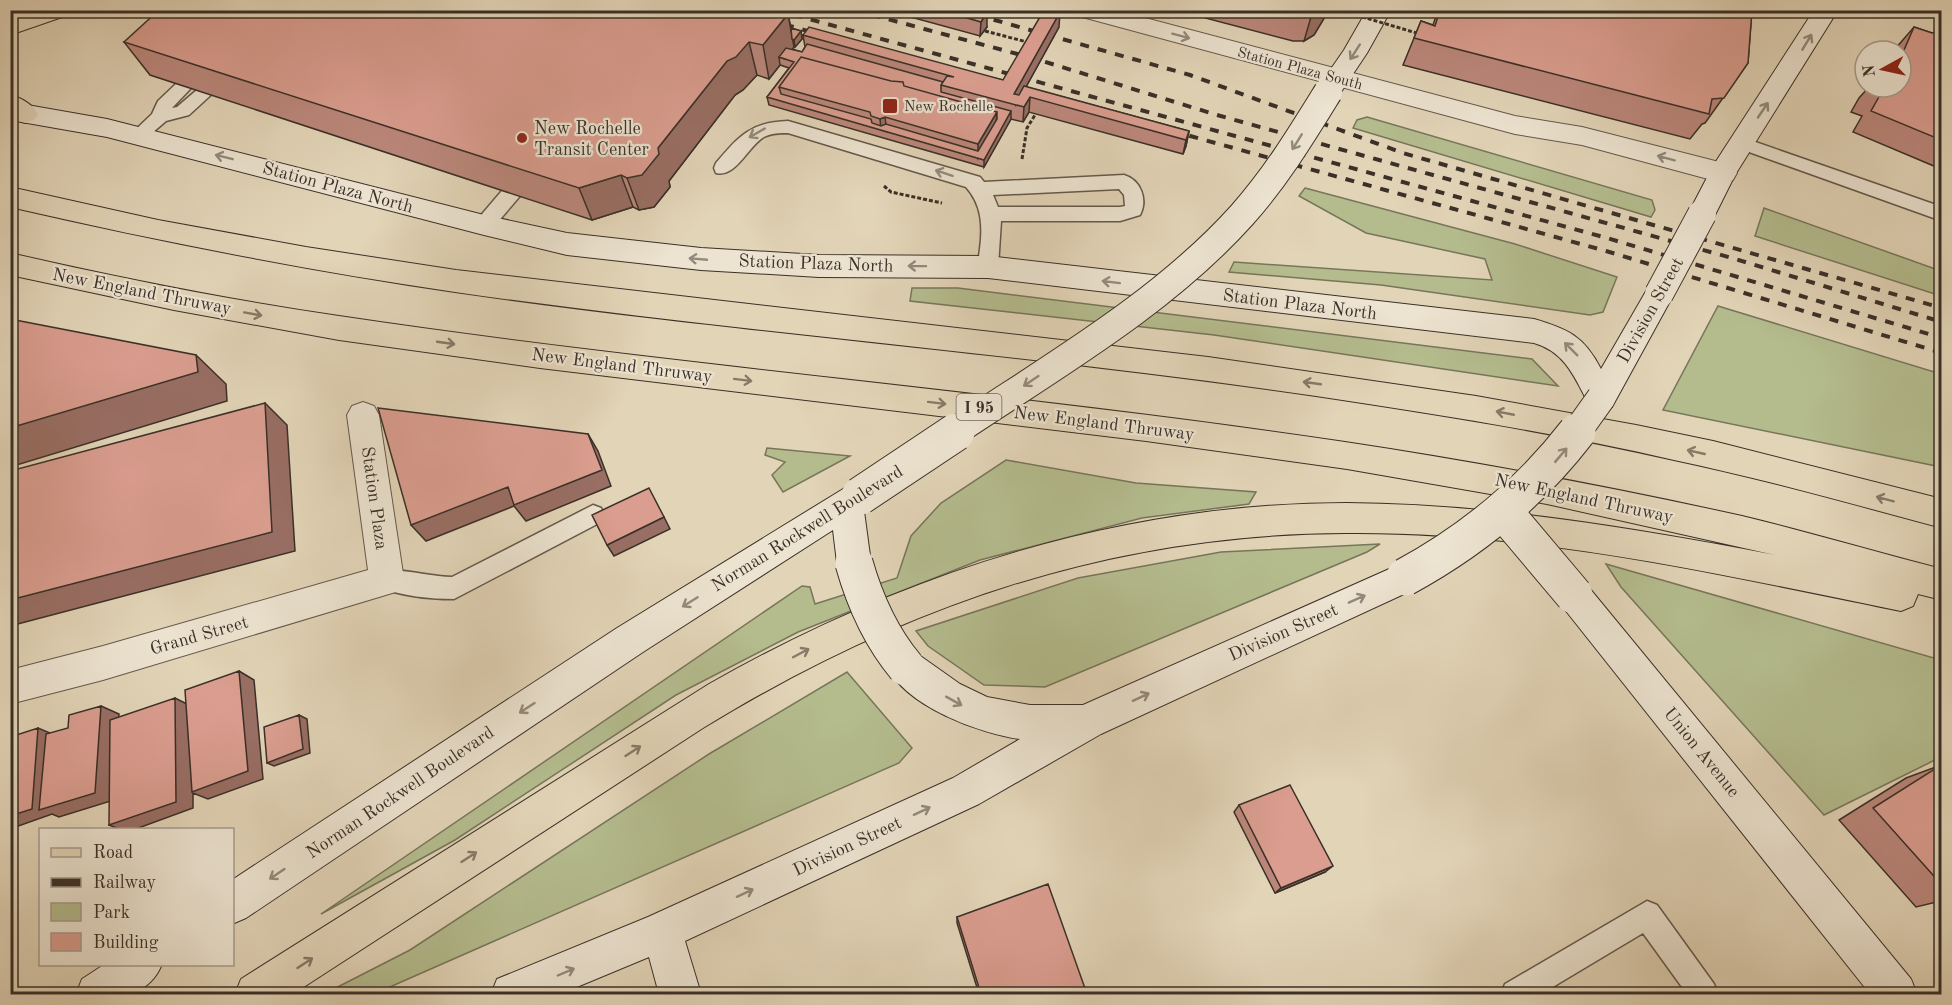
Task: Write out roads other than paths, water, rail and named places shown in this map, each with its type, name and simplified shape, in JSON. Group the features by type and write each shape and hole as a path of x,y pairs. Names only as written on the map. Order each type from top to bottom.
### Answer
{"main road":[{"path":"10,43 21,24 59,10"},
{"name":"Station Plaza South","path":"1084,10 1332,85 1515,125 1576,153 1712,194"},
{"name":"Norman Rockwell Boulevard","path":"234,903 630,640 854,500 1131,313 1184,272 1231,228 1262,192 1288,155 1379,10"},
{"name":"Division Street","path":"513,994 662,931 966,791 1088,721 1405,577 1441,558 1504,512 1552,465 1601,398 1741,143 1826,10"},
{"name":"Station Plaza North","path":"15,110 139,135 484,225 567,244 701,259 819,266 988,267 1553,335 1574,349 1601,398"},
{"path":"10,197 179,236 405,274 1193,367 1493,411 1640,439 1774,470 1941,514"},
{"name":"New England Thruway","path":"10,264 216,307 339,328 599,363 1166,431 1447,471 1605,501 1760,537 1941,585"},
{"name":"Station Plaza","path":"363,415 387,580"},
{"path":"854,500 854,563 867,607 877,629 906,667 929,686 957,704 989,716 1022,723 1054,724 1088,721"},
{"name":"Union Avenue","path":"1504,512 1574,595 1896,994"},
{"path":"256,994 633,751 761,674 859,625 935,594 984,577 1083,550 1179,532 1263,521 1345,518 1404,519 1496,526 1618,543 1700,556 1941,603"},
{"name":"Grand Street","path":"10,687 104,663 387,580"},
{"path":"662,931 680,994"},
{"path":"97,994 139,966"}],"lane":[{"path":"160,117 164,105 184,86"},
{"path":"139,135 160,117 183,111 204,93"},
{"path":"723,168 752,134 771,126 788,127 973,182 985,193 990,214 988,267"},
{"path":"1741,143 1941,214"},
{"path":"484,225 541,159"},
{"path":"980,189 1124,182 1133,193 1135,205 1133,210 1120,214 990,214"},
{"path":"387,580 436,588 454,588 593,515"},
{"path":"1515,994 1647,915 1704,994"}],"railway":[{"path":"733,10 822,35"},
{"path":"776,10 1607,238 1942,338"},
{"path":"854,10 1036,59 1217,115 1732,258 1942,322"},
{"path":"959,10 1190,75 1403,153 1942,308"},
{"path":"1172,131 1606,251 1942,353"}],"place":[{"name":"New Rochelle","path":"890,106"},
{"name":"New Rochelle Transit Center","path":"522,138"}]}
